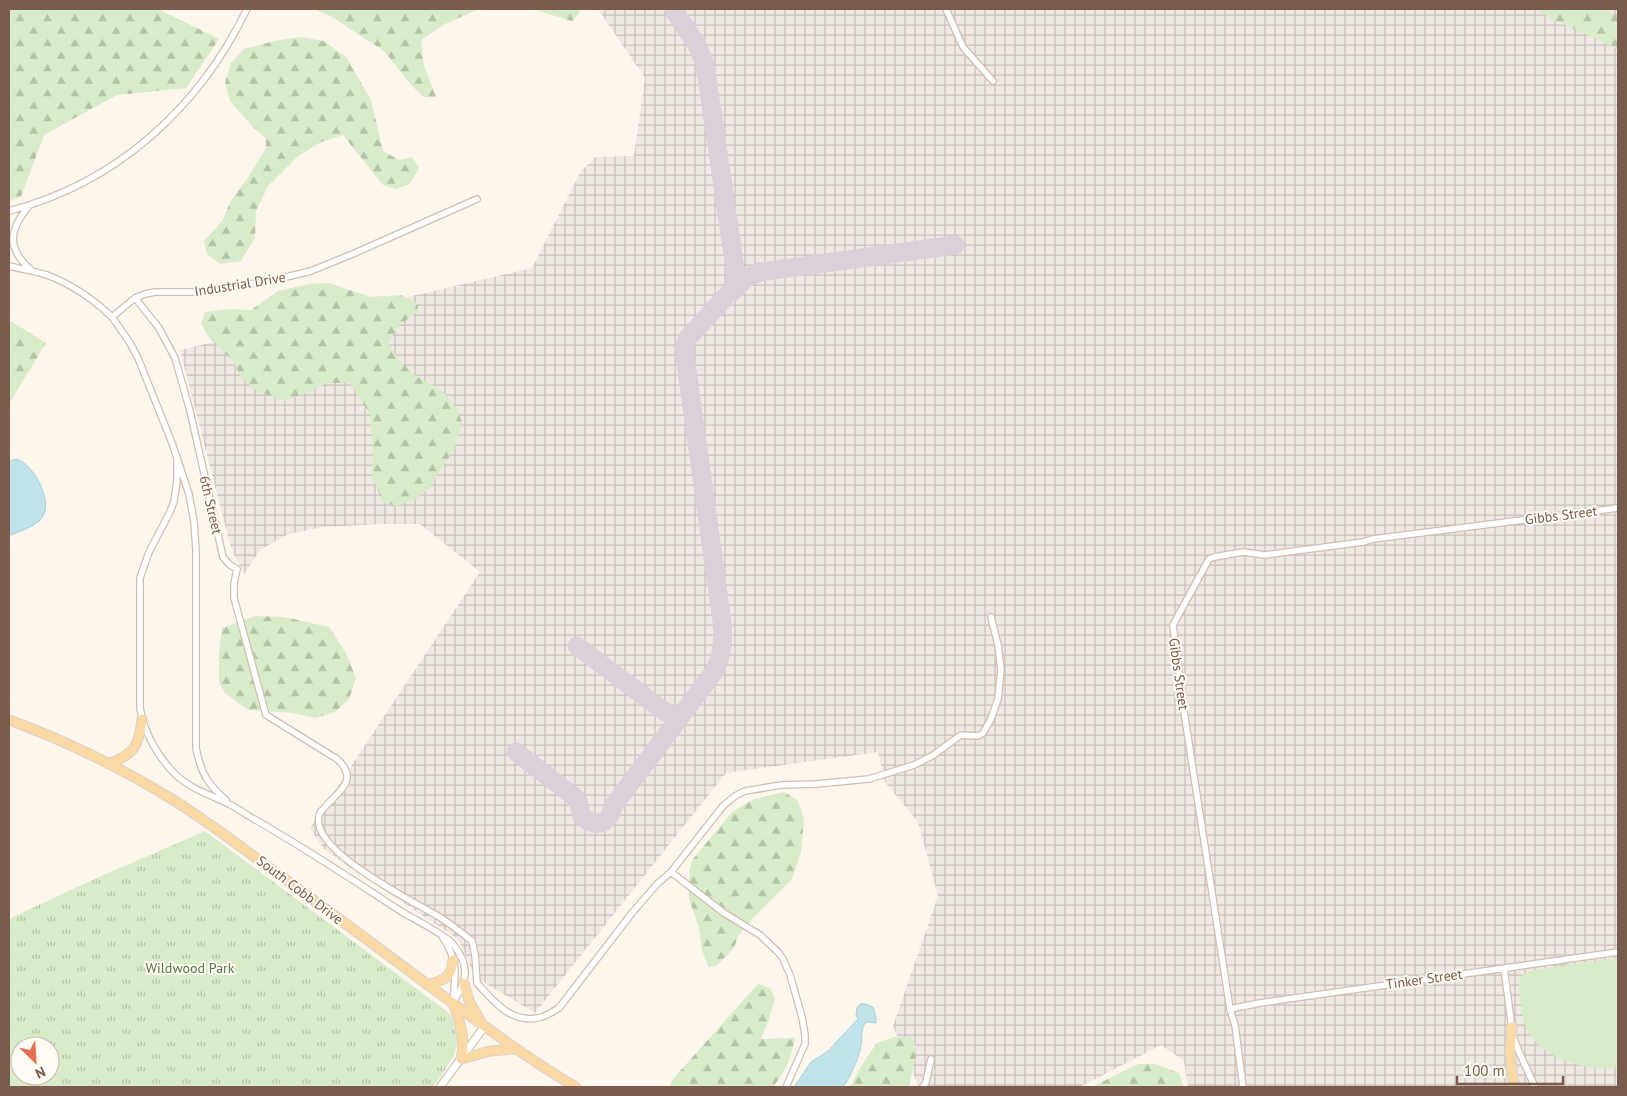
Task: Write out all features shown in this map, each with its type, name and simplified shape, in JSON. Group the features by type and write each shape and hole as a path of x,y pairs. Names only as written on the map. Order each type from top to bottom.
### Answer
{"main road":[{"path":"108,764 121,759 133,751 139,740 142,719"},
{"name":"South Cobb Drive","path":"9,720 62,741 108,764 154,789 197,816 286,879 484,1027 576,1087"},
{"path":"427,985 442,981 448,976 452,970 454,960"},
{"path":"464,983 470,1001 484,1027"},
{"path":"453,1003 462,1031 463,1049 461,1058 490,1051 515,1049"},
{"path":"1512,1027 1510,1054 1514,1087"}],"street":[{"path":"9,211 64,191 134,151 171,119 210,71 236,31 247,9"},
{"path":"946,9 963,47 993,80"},
{"name":"Industrial Drive","path":"112,317 136,298 145,294 155,292 195,292 284,278 312,271 356,254 477,199"},
{"path":"31,204 15,226 13,238 18,255 33,271"},
{"path":"9,266 33,271 78,290 112,317 138,358 189,494 195,541 196,748 200,766 206,779 214,790 232,805"},
{"name":"6th Street","path":"136,298 159,328 175,358 190,411 223,557 230,565 237,569 234,598 266,715 337,758 345,768 346,782 341,791 323,809 318,818 320,829 332,846 368,876 441,918 472,941 477,983 506,1012 515,1017 543,1016 559,1008 632,914 657,884 671,872"},
{"path":"176,456 178,481 174,501 144,562 140,578 140,696 142,719 156,751 176,775 197,790 232,805 302,846 452,942 461,957 465,970 464,983 453,1003"},
{"name":"Gibbs Street","path":"1243,1087 1173,625 1209,559 1243,552 1265,555 1382,537 1618,508"},
{"path":"786,1087 805,1044 805,1035 802,1017 790,976 782,959 778,952 760,935 724,913 671,872 723,806 735,796 745,791 781,785 869,779 932,756 961,735 978,736 983,734 998,699 1001,670 998,645 991,617"},
{"path":"441,936 454,960 456,975 453,1003"},
{"name":"Tinker Street","path":"1230,1009 1260,1003 1618,952"},
{"path":"1504,968 1516,1044 1534,1087"},
{"path":"440,1087 484,1027"},
{"path":"923,1087 932,1059"}],"shaded area":[{"path":"598,9 1618,9 1618,1087 1188,1087 1184,1061 1161,1045 1080,1087 919,1087 893,1026 938,896 918,822 885,782 878,752 726,773 535,1013 475,977 458,939 323,848 310,828 480,572 420,524 379,524 324,527 288,534 260,550 244,574 231,548 180,350 532,268 582,169 595,157 634,156 645,78"}],"green space":[{"path":"9,9 158,9 219,39 186,88 117,95 44,135 21,197 9,201"},
{"path":"314,9 479,9 445,24 421,40 424,66 436,97 424,97 414,88 384,51 332,17"},
{"path":"532,9 578,9 580,12 572,21"},
{"path":"1534,9 1603,9 1618,17 1618,49 1554,20"},
{"path":"300,37 324,41 346,57 371,100 383,151 399,160 412,157 419,168 410,184 396,189 383,185 343,135 321,142 297,157 268,186 256,211 255,238 241,261 220,264 207,254 204,241 223,220 230,202 266,148 266,138 255,129 230,101 225,83 231,63 244,49 274,41"},
{"path":"328,283 371,297 401,295 418,304 418,312 399,325 388,343 399,360 413,374 443,391 456,407 462,422 455,448 430,487 416,499 396,506 383,502 372,477 373,453 370,414 350,383 327,383 285,401 257,391 241,377 232,360 208,336 201,323 205,312 233,309 251,310 278,291 309,284"},
{"path":"9,320 46,343 9,404"},
{"path":"255,616 284,617 329,627 345,651 356,678 349,699 335,712 315,718 293,713 248,710 225,693 219,682 219,654 222,628"},
{"path":"784,792 797,800 804,818 801,852 792,879 738,936 734,948 716,966 709,967 702,951 699,928 689,899 689,871 693,859 732,812 754,799"},
{"name":"Wildwood Park","path":"205,831 449,1013 455,1024 457,1034 455,1052 433,1087 9,1087 9,919"},
{"path":"1618,958 1618,1067 1606,1068 1578,1065 1551,1054 1540,1046 1531,1036 1525,1025 1519,990 1519,982 1522,975 1533,970"},
{"path":"758,984 770,988 775,998 761,1039 795,1038 787,1064 773,1087 670,1087 672,1080"},
{"path":"894,1037 912,1037 917,1050 909,1087 850,1087 877,1043"},
{"path":"1138,1064 1155,1064 1179,1073 1184,1087 1092,1087"}],"water":[{"path":"15,459 28,466 39,482 43,491 45,509 43,516 37,523 9,536 9,462"},
{"path":"860,1004 873,1007 876,1023 866,1022 864,1025 858,1057 843,1087 794,1087 811,1062 828,1051 858,1019 856,1015"}],"taxiway":[{"path":"516,752 576,798 581,813 586,819 592,823 600,823 610,816 614,805 714,672 721,654 722,622 684,349 687,339 730,292 736,275 705,64 697,45 673,9"},
{"path":"731,293 746,278 760,272 955,245"},
{"path":"577,646 664,711 675,715 686,710"}]}
